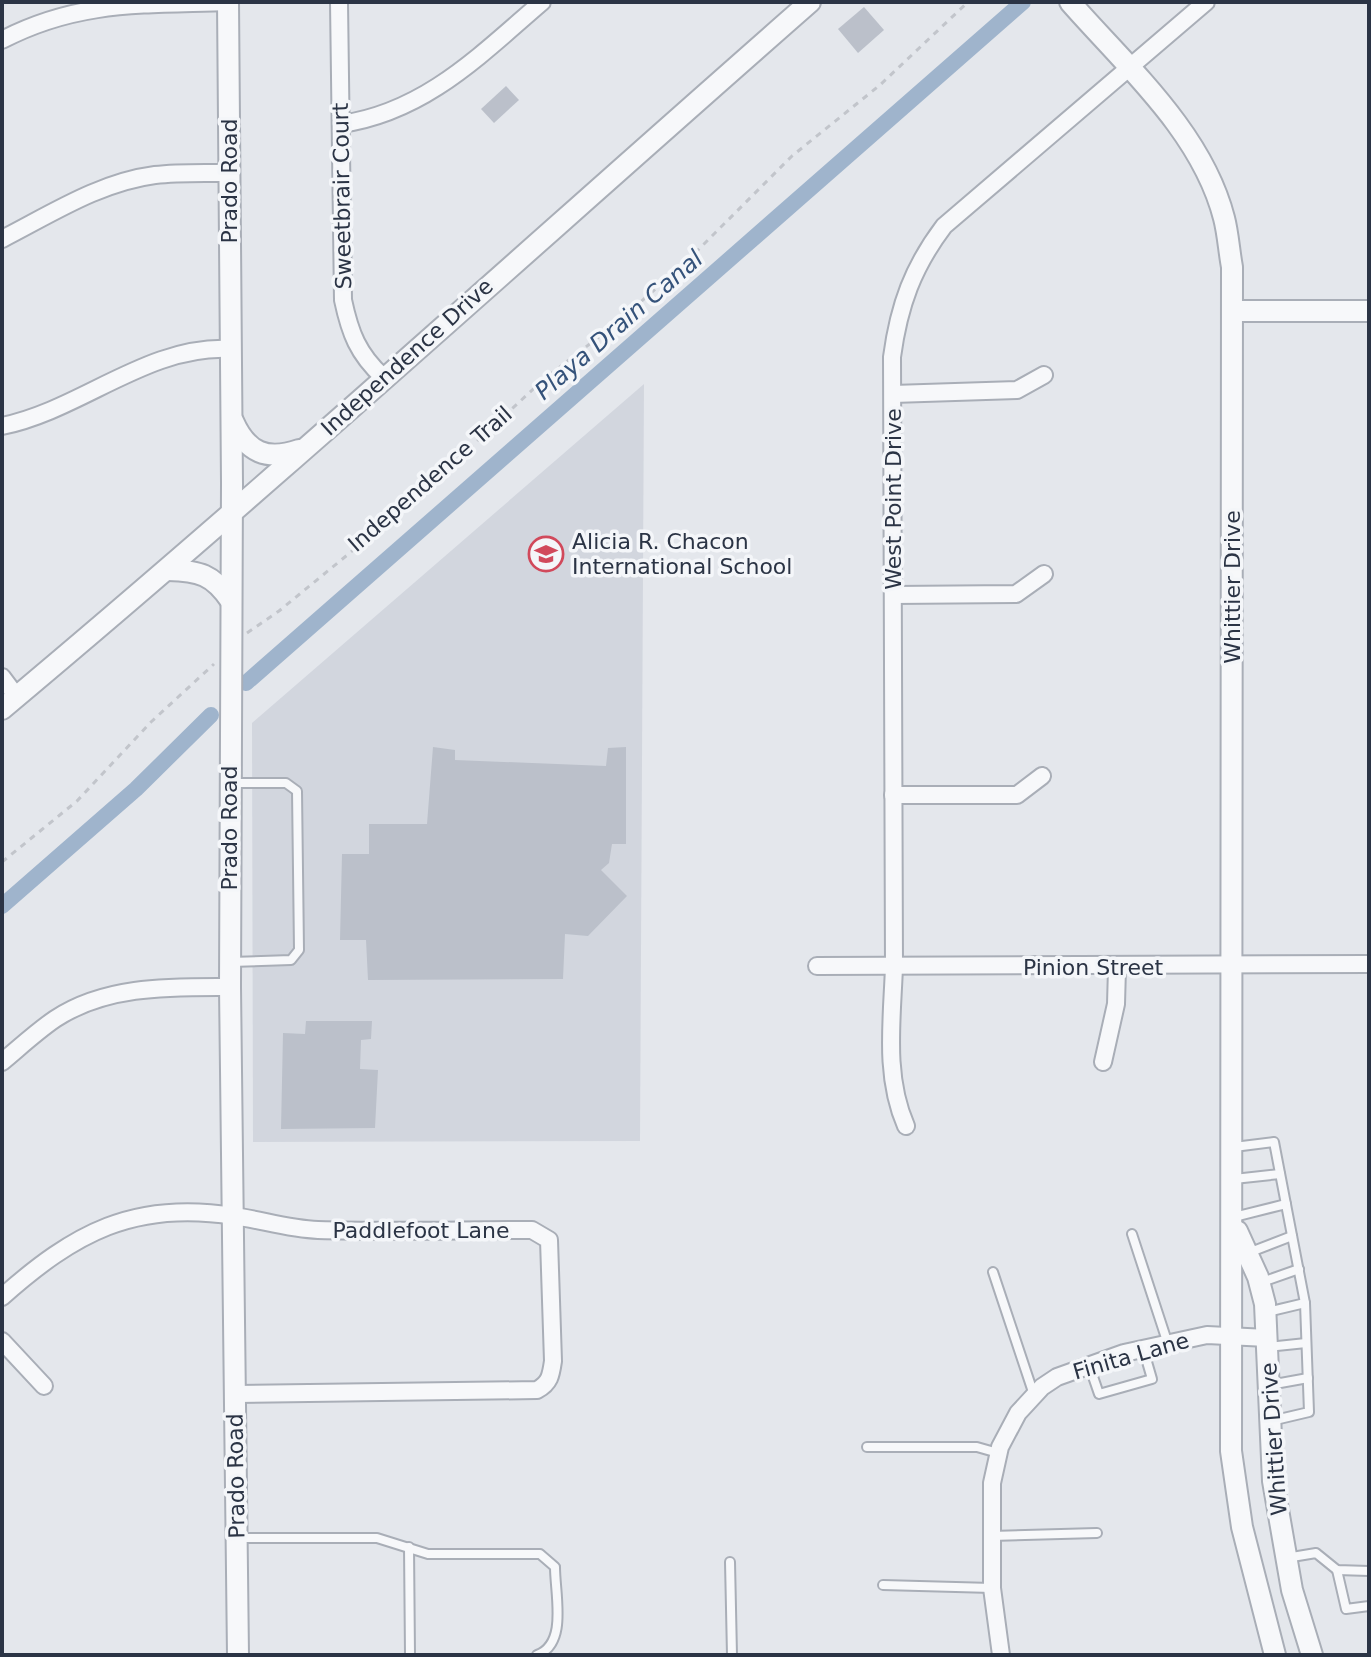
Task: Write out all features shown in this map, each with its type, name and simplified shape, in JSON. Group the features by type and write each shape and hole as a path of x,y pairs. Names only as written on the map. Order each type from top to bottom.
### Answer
{"street":[{"path":"2,40 39,20 81,10 228,2"},
{"name":"Prado Road","path":"228,2 232,515 231,601 222,668 229,721 238,1655"},
{"name":"Sweetbrair Court","path":"339,2 343,300 351,338 367,363 383,377"},
{"path":"341,124 373,119 415,102 450,81 542,2"},
{"name":"Independence Drive","path":"9,703 232,515 383,377 810,2"},
{"name":"Whittier Drive","path":"1070,2 1130,69 1193,150 1224,216 1232,267 1234,1220 1231,1451 1242,1527 1275,1655"},
{"name":"West Point Drive","path":"906,1126 894,1099 892,1075 893,394 896,323 905,291 924,254 944,226 1206,2"},
{"path":"2,239 96,191 121,182 155,175 229,173"},
{"path":"1232,311 1369,311"},
{"path":"2,426 61,407 157,361 205,348 230,349"},
{"path":"893,394 1017,390 1044,375"},
{"path":"231,416 240,436 259,453 280,456 303,449"},
{"path":"168,570 205,573 214,579 231,601"},
{"path":"893,595 1016,594 1044,574"},
{"path":"2,677 9,703"},
{"path":"893,795 1017,795 1042,776"},
{"name":"Pinion Street","path":"817,966 1117,968 1369,964"},
{"path":"1103,1062 1116,1004 1117,968"},
{"path":"2,1062 57,1018 89,1003 145,988 230,987"},
{"name":"Paddlefoot Lane","path":"2,1297 65,1246 113,1224 155,1215 232,1216 317,1230 532,1230 549,1240 552,1256 553,1361 550,1380 537,1390 235,1394"},
{"name":"Whittier Drive","path":"1234,1220 1260,1283 1268,1343 1273,1481 1286,1558 1312,1655"},
{"name":"Finita Lane","path":"1001,1655 992,1588 992,1483 998,1453 1018,1413 1057,1377 1089,1364 1167,1341 1207,1335 1268,1343"},
{"path":"2,1341 44,1386"}],"lane":[{"path":"229,783 286,783 297,791 299,950 291,960 230,962"},
{"path":"1234,1147 1274,1142 1305,1303 1309,1412 1271,1421"},
{"path":"1234,1179 1280,1174"},
{"path":"1234,1220 1286,1204"},
{"path":"1132,1234 1167,1341"},
{"path":"1247,1253 1292,1236"},
{"path":"1260,1283 1299,1269"},
{"path":"993,1272 1034,1396"},
{"path":"1265,1312 1305,1303"},
{"path":"1268,1343 1306,1343"},
{"path":"1089,1364 1099,1394 1152,1379 1143,1348"},
{"path":"1269,1385 1308,1378"},
{"path":"867,1447 977,1447 998,1453"},
{"path":"990,1536 1097,1533"},
{"path":"237,1538 377,1538 428,1554 540,1554 555,1567 557,1636 548,1651 537,1655"},
{"path":"409,1547 410,1655"},
{"path":"1286,1558 1316,1553 1337,1570 1369,1571"},
{"path":"730,1562 732,1655"},
{"path":"1337,1570 1346,1609 1369,1606"},
{"path":"883,1585 992,1588"}],"path":[{"name":"Independence Trail","path":"246,633 279,611 407,506 543,380 617,323 688,260 792,156 880,85 968,2"},
{"path":"2,862 77,801 151,722 222,668"}],"shaded area":[{"name":"Alicia R. Chacon International School","path":"644,384 640,1141 253,1142 252,723"}],"building":[{"path":"864,7 884,30 858,53 838,29"},
{"path":"506,86 519,100 494,123 481,109"},
{"path":"433,747 455,750 455,760 606,766 608,748 626,747 626,844 612,844 609,863 601,870 627,896 588,936 565,934 563,979 368,980 366,940 340,940 342,854 369,854 369,824 427,824"},
{"path":"306,1021 372,1021 371,1039 361,1040 360,1069 378,1070 375,1128 281,1129 283,1033 305,1034"}],"waterway":[{"name":"Playa Drain Canal","path":"246,683 1023,2"},
{"name":"Playa Drain Canal","path":"2,906 136,789 211,715"}],"place":[{"name":"Alicia R. Chacon International School","path":"546,554"}]}
